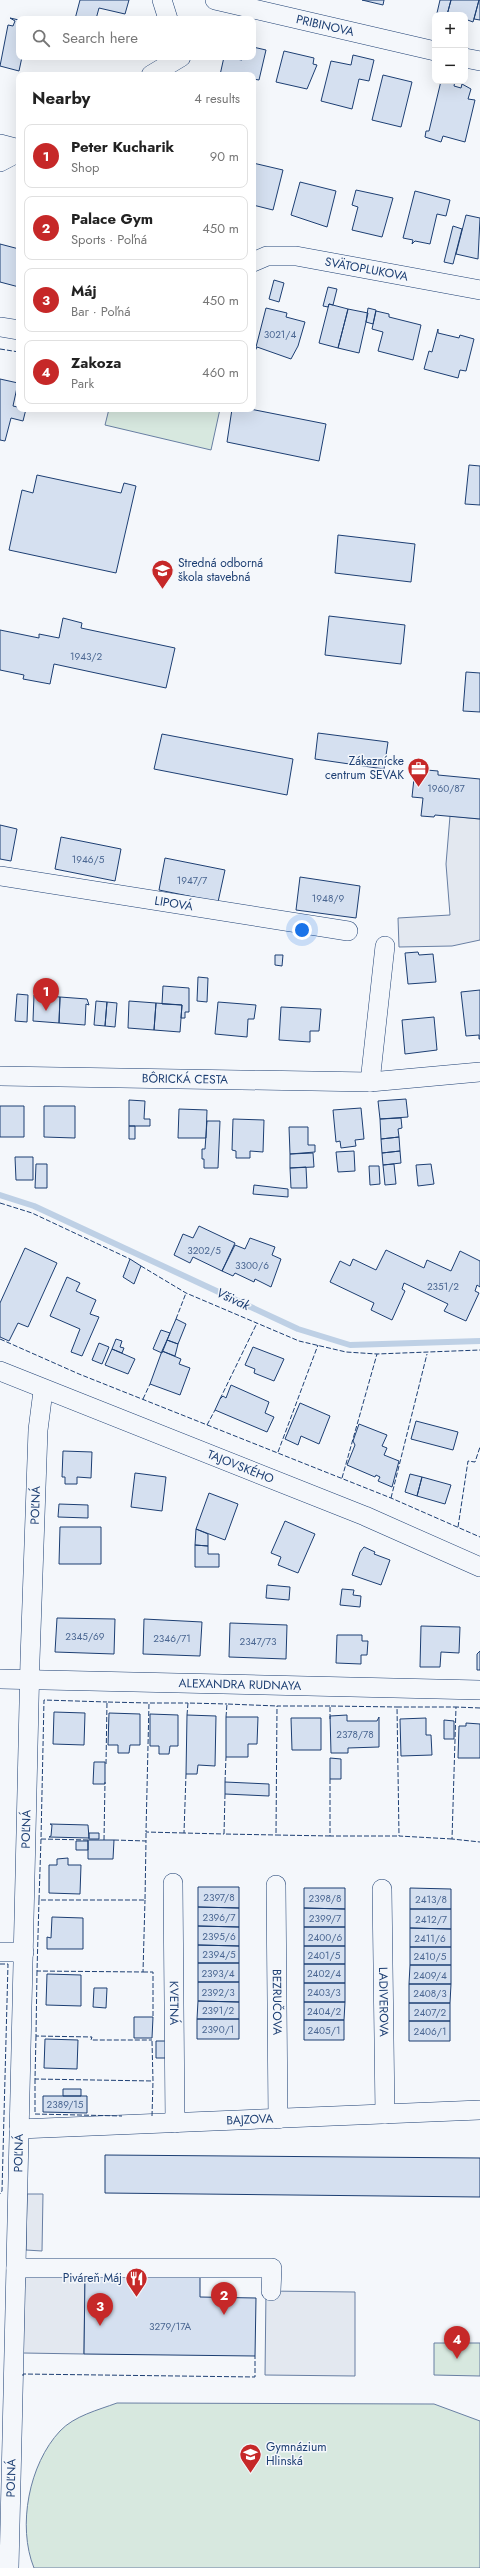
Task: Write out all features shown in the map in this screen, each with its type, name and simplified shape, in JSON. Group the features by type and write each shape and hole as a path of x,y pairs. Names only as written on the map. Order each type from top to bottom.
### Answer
{"street":[{"path":"162,0 167,16"},
{"name":"PRIBINOVA","path":"215,0 261,9 432,50"},
{"path":"249,16 261,9"},
{"path":"468,59 480,61"},
{"path":"158,68 175,60"},
{"path":"0,144 16,148"},
{"path":"0,162 16,154"},
{"name":"SVÄTOPLUKOVA","path":"256,261 267,256 296,256 480,290"},
{"path":"0,327 16,330"},
{"name":"LIPOVÁ","path":"0,876 348,931"},
{"path":"370,1082 384,946"},
{"name":"BÔRICKÁ CESTA","path":"0,1076 370,1082 480,1072"},
{"name":"TAJOVSKÉHO","path":"0,1371 43,1390 365,1516 480,1567"},
{"name":"POĽNÁ","path":"9,2568 6,2494 16,2268 9,2218 19,2129 30,1680 38,1430 43,1390"},
{"name":"ALEXANDRA RUDNAYA","path":"0,1679 480,1690"},
{"name":"KVETNÁ","path":"173,1883 175,2123"},
{"name":"BEZRUČOVA","path":"276,1885 278,2119"},
{"name":"LADIVEROVA","path":"382,1889 384,2114"},
{"path":"0,1952 24,1952"},
{"name":"BAJZOVA","path":"19,2129 480,2110"},
{"path":"16,2268 272,2268 272,2291"}],"shaded area":[{"path":"108,412 219,412 211,450 105,425"},
{"path":"450,816 480,819 480,940 452,946 399,947 398,918 450,915 446,864"},
{"path":"27,2194 43,2194 42,2251 26,2250"},
{"path":"25,2268 85,2268 84,2354 23,2353"},
{"path":"266,2291 355,2292 355,2376 265,2375"},
{"path":"434,2343 480,2343 480,2376 434,2375"},
{"name":"Gymnázium Hlinská","path":"117,2403 434,2404 480,2421 480,2568 34,2568 29,2551 27,2515 29,2496 40,2460 60,2431 72,2421"}],"building":[{"path":"80,0 129,0 125,14 99,8 97,16 76,16"},
{"path":"362,0 384,0 383,5"},
{"path":"440,0 451,0 448,12 437,12"},
{"path":"451,0 479,0 473,22 468,20 468,12 448,12"},
{"path":"480,0 480,20 474,19"},
{"path":"10,18 16,19 16,60 21,60 19,71 0,66 8,25 13,26 15,21"},
{"path":"256,48 266,50 259,80 256,80 256,72 221,72 223,60 256,60"},
{"path":"284,51 314,58 313,64 317,65 307,89 276,82"},
{"path":"353,55 374,60 369,81 359,79 352,109 321,101 331,61 351,65"},
{"path":"383,75 412,82 401,127 372,120"},
{"path":"440,84 454,84 454,86 461,88 462,84 471,89 468,99 475,100 465,142 443,136 441,142 425,137 426,131 429,131"},
{"path":"256,164 283,170 273,210 256,206"},
{"path":"300,182 336,191 327,227 291,215"},
{"path":"356,190 393,198 382,237 352,230 358,207 352,205"},
{"path":"415,191 450,200 446,216 437,214 430,244 415,241 412,244 413,240 403,238"},
{"path":"466,215 480,218 478,259 456,254"},
{"path":"453,226 462,229 453,264 444,262"},
{"path":"0,244 16,248 16,286 0,282"},
{"path":"274,280 284,283 279,302 269,299"},
{"path":"328,287 337,289 333,305 329,304 328,307 323,306"},
{"path":"329,304 348,309 338,348 319,343"},
{"path":"266,308 287,313 286,317 305,322 298,346 291,359 257,347 256,349"},
{"path":"368,308 376,310 373,324 366,322"},
{"path":"348,309 368,313 359,353 338,348"},
{"path":"376,311 389,314 389,317 421,325 413,360 378,351 383,332 372,329"},
{"path":"438,329 438,333 459,338 460,335 474,339 466,371 460,370 458,378 424,369 429,351 432,352"},
{"path":"0,379 16,383 16,392 13,406 16,407 16,412 25,412 23,421 11,418 5,441 0,440"},
{"path":"256,410 326,424 319,461 227,442 232,412 256,412"},
{"path":"469,465 480,466 480,505 465,504"},
{"path":"37,475 121,493 124,483 136,486 116,573 9,550 22,490 33,493"},
{"path":"338,535 415,544 411,582 335,573"},
{"path":"329,616 405,625 401,664 325,655"},
{"path":"63,618 82,623 81,628 175,648 166,688 54,664 50,684 23,679 24,675 0,670 0,630 39,638 39,634 59,638"},
{"path":"466,672 480,673 480,712 463,711"},
{"path":"318,733 388,742 384,769 315,759"},
{"path":"162,734 293,759 287,795 154,769"},
{"path":"415,769 438,771 438,775 480,779 480,819 435,815 434,817 421,816 423,798 412,797"},
{"path":"0,825 17,829 11,861 0,859"},
{"path":"61,837 121,849 115,881 55,869"},
{"path":"165,858 225,870 218,902 159,890"},
{"path":"300,877 360,886 356,918 296,910"},
{"path":"418,952 419,955 433,954 436,982 408,984 405,953"},
{"path":"275,955 283,955 282,966 275,965"},
{"path":"198,977 208,978 207,1002 197,1001"},
{"path":"163,986 189,988 189,1012 185,1012 185,1018 181,1018 182,1005 162,1004"},
{"path":"480,990 479,1039 479,1035 466,1036 461,992"},
{"path":"17,994 28,995 27,1022 15,1021"},
{"path":"34,995 60,997 59,1023 33,1021"},
{"path":"60,997 87,999 89,1005 86,1004 85,1025 59,1023"},
{"path":"96,1001 107,1002 105,1026 94,1025"},
{"path":"129,1001 156,1003 154,1030 128,1028"},
{"path":"107,1002 117,1003 115,1027 105,1026"},
{"path":"218,1002 256,1005 254,1019 248,1019 247,1037 215,1034"},
{"path":"156,1003 182,1005 180,1032 154,1030"},
{"path":"281,1007 321,1009 319,1031 310,1031 310,1042 279,1040"},
{"path":"434,1017 437,1050 405,1054 402,1020"},
{"path":"406,1099 408,1117 380,1119 378,1101"},
{"path":"129,1100 145,1101 144,1119 150,1119 150,1126 129,1126"},
{"path":"0,1106 24,1106 24,1137 0,1137"},
{"path":"44,1106 75,1106 75,1138 44,1137"},
{"path":"361,1108 364,1139 355,1140 356,1146 341,1148 340,1141 336,1142 333,1110"},
{"path":"179,1109 207,1110 206,1138 178,1138"},
{"path":"401,1118 402,1128 398,1129 399,1137 381,1139 380,1119"},
{"path":"233,1119 264,1120 263,1152 250,1151 250,1158 236,1158 236,1151 232,1150"},
{"path":"207,1121 220,1121 218,1168 204,1168 202,1149 205,1149"},
{"path":"129,1126 135,1126 135,1139 129,1139"},
{"path":"289,1127 308,1127 308,1145 315,1145 315,1152 290,1154"},
{"path":"399,1137 400,1151 382,1153 381,1139"},
{"path":"354,1151 355,1171 338,1172 336,1152"},
{"path":"400,1151 401,1163 383,1165 382,1153"},
{"path":"313,1153 314,1167 290,1168 290,1154"},
{"path":"15,1157 33,1157 33,1180 16,1180"},
{"path":"36,1164 47,1164 47,1188 35,1188"},
{"path":"394,1164 396,1184 385,1185 383,1165"},
{"path":"431,1164 434,1184 418,1186 416,1165"},
{"path":"369,1166 379,1166 380,1184 370,1185"},
{"path":"306,1167 307,1188 291,1188 290,1168"},
{"path":"254,1185 288,1189 288,1197 253,1194"},
{"path":"199,1226 235,1243 222,1271 193,1257 190,1263 174,1255 183,1234 193,1238"},
{"path":"250,1238 275,1247 272,1255 281,1259 271,1287 255,1279 254,1282 235,1273 233,1276 222,1271 235,1245 245,1249"},
{"path":"25,1248 57,1263 28,1327 18,1323 9,1341 0,1337 0,1303"},
{"path":"386,1250 424,1268 427,1260 451,1271 460,1251 480,1261 480,1287 477,1285 475,1291 479,1293 466,1321 444,1311 448,1304 404,1283 402,1289 405,1291 392,1320 371,1310 374,1303 330,1282 340,1261 350,1266 353,1259 376,1270"},
{"path":"130,1259 141,1266 134,1284 123,1277"},
{"path":"67,1277 80,1283 76,1291 96,1300 90,1314 99,1317 82,1356 71,1352 80,1329 50,1316"},
{"path":"176,1319 186,1324 178,1344 167,1340"},
{"path":"161,1330 170,1333 162,1353 153,1349"},
{"path":"116,1339 122,1341 120,1347 124,1348 122,1353 112,1349"},
{"path":"167,1340 178,1344 175,1356 162,1351"},
{"path":"99,1343 109,1347 102,1364 92,1360"},
{"path":"253,1347 284,1359 274,1381 254,1373 255,1369 245,1365"},
{"path":"112,1349 135,1359 128,1374 105,1365"},
{"path":"162,1351 181,1359 179,1364 190,1368 180,1395 150,1384"},
{"path":"231,1385 269,1402 265,1413 274,1417 267,1432 215,1410 220,1399 223,1396 226,1398"},
{"path":"300,1403 330,1416 319,1444 301,1436 298,1445 285,1439"},
{"path":"416,1421 458,1432 453,1450 411,1439"},
{"path":"359,1424 387,1435 382,1446 387,1448 384,1455 399,1461 392,1487 378,1481 380,1477 376,1475 375,1477 347,1465 355,1445 353,1441"},
{"path":"63,1451 92,1452 91,1478 77,1477 77,1484 65,1484 65,1477 62,1477"},
{"path":"135,1473 166,1477 162,1511 131,1507"},
{"path":"410,1474 422,1477 417,1496 405,1492"},
{"path":"422,1477 451,1485 445,1504 417,1496"},
{"path":"209,1493 238,1504 225,1540 196,1529"},
{"path":"59,1504 88,1505 88,1518 58,1517"},
{"path":"285,1521 315,1534 298,1573 278,1565 281,1557 271,1553"},
{"path":"60,1527 101,1527 101,1564 59,1564"},
{"path":"196,1529 208,1534 208,1546 195,1545"},
{"path":"195,1545 208,1546 208,1554 219,1554 219,1567 195,1567"},
{"path":"364,1547 375,1552 374,1554 390,1560 381,1585 352,1575 360,1552"},
{"path":"267,1585 290,1587 289,1600 266,1598"},
{"path":"342,1589 354,1590 353,1595 361,1596 360,1607 340,1605"},
{"path":"57,1618 115,1619 114,1654 55,1652"},
{"path":"144,1619 202,1622 200,1656 143,1654"},
{"path":"230,1623 287,1625 286,1659 229,1657"},
{"path":"421,1626 460,1627 459,1653 441,1652 440,1667 420,1667"},
{"path":"337,1635 362,1635 362,1641 368,1641 367,1655 361,1655 361,1664 336,1663"},
{"path":"480,1651 480,1670 477,1670 477,1654"},
{"path":"54,1712 85,1713 84,1745 53,1744"},
{"path":"109,1713 140,1714 140,1745 130,1745 129,1753 118,1753 118,1745 108,1745"},
{"path":"150,1714 178,1715 178,1746 170,1746 169,1754 159,1754 159,1746 150,1746"},
{"path":"187,1715 216,1716 215,1766 198,1765 197,1774 186,1774"},
{"path":"347,1715 347,1721 377,1721 379,1717 379,1747 348,1748 348,1753 331,1753 330,1716"},
{"path":"226,1717 258,1717 257,1744 248,1744 248,1757 226,1757"},
{"path":"291,1718 321,1718 321,1750 292,1750"},
{"path":"426,1718 426,1735 431,1735 432,1755 401,1756 400,1719"},
{"path":"444,1720 454,1721 454,1739 444,1739"},
{"path":"466,1723 480,1724 480,1758 458,1758 459,1726 466,1726"},
{"path":"330,1758 341,1759 341,1779 330,1779"},
{"path":"94,1762 105,1762 105,1784 93,1784"},
{"path":"225,1782 269,1784 269,1796 225,1794"},
{"path":"50,1824 88,1825 89,1838 49,1837 51,1836 52,1825"},
{"path":"89,1833 99,1833 99,1839 89,1839"},
{"path":"88,1840 114,1840 113,1859 88,1859"},
{"path":"76,1841 88,1841 88,1850 76,1850"},
{"path":"68,1858 68,1865 81,1865 80,1894 49,1893 49,1865 57,1865 57,1859"},
{"path":"198,1887 239,1887 239,1908 198,1907"},
{"path":"304,1888 345,1888 345,1909 304,1908"},
{"path":"410,1888 451,1889 451,1909 410,1909"},
{"path":"198,1907 239,1908 239,1927 198,1926"},
{"path":"304,1908 345,1909 345,1927 304,1927"},
{"path":"410,1909 451,1909 451,1929 410,1928"},
{"path":"52,1917 83,1918 83,1949 47,1949 47,1937 51,1938"},
{"path":"198,1926 239,1927 239,1946 198,1945"},
{"path":"304,1927 345,1927 345,1946 304,1946"},
{"path":"410,1928 451,1929 451,1947 410,1947"},
{"path":"198,1945 239,1946 239,1963 198,1963"},
{"path":"304,1946 345,1946 345,1964 304,1964"},
{"path":"410,1947 451,1947 451,1965 410,1965"},
{"path":"198,1963 239,1963 239,1982 198,1982"},
{"path":"304,1964 345,1964 345,1983 304,1983"},
{"path":"410,1965 451,1965 451,1984 409,1984"},
{"path":"47,1974 81,1975 81,2006 46,2005"},
{"path":"198,1982 239,1982 239,2002 198,2001"},
{"path":"304,1983 345,1983 345,2002 304,2002"},
{"path":"409,1984 451,1984 450,2003 409,2003"},
{"path":"94,1988 107,1988 106,2008 93,2007"},
{"path":"198,2001 239,2002 239,2019 197,2019"},
{"path":"304,2002 345,2002 344,2020 304,2020"},
{"path":"409,2003 450,2003 450,2021 409,2021"},
{"path":"134,2017 153,2017 152,2038 134,2038"},
{"path":"197,2019 239,2019 239,2039 197,2039"},
{"path":"304,2020 344,2020 344,2040 304,2040"},
{"path":"409,2021 450,2021 450,2041 409,2041"},
{"path":"45,2039 78,2040 77,2069 44,2068"},
{"path":"156,2041 170,2041 170,2058 156,2058"},
{"path":"63,2089 81,2089 81,2096 63,2096"},
{"path":"43,2096 87,2096 87,2113 43,2112"},
{"path":"105,2155 480,2158 480,2197 105,2193"},
{"path":"85,2276 200,2277 200,2297 256,2298 255,2356 84,2354"}],"waterway":[{"name":"Všivák","path":"0,1195 34,1206 298,1329 350,1345 480,1341"}],"fence":[{"path":"0,349 16,352"},
{"path":"0,1203 32,1213 130,1259"},
{"path":"141,1266 186,1293 299,1341 346,1352 377,1354 480,1350"},
{"path":"176,1319 186,1293"},
{"path":"220,1399 257,1323"},
{"path":"0,1339 79,1374 391,1498 480,1537"},
{"path":"278,1452 318,1345"},
{"path":"342,1478 377,1354"},
{"path":"391,1498 427,1354"},
{"path":"143,1399 150,1384"},
{"path":"207,1425 215,1410"},
{"path":"458,1527 468,1461 475,1462 480,1447"},
{"path":"88,1840 41,1839 44,1700 107,1702"},
{"path":"106,1764 107,1702 149,1703"},
{"path":"184,1833 146,1832 149,1703 188,1703"},
{"path":"187,1715 188,1703 227,1704"},
{"path":"226,1717 227,1704 277,1706"},
{"path":"330,1706 277,1706 276,1835 330,1836"},
{"path":"330,1719 330,1706 397,1707"},
{"path":"452,1839 399,1836 397,1707 456,1707"},
{"path":"480,1708 456,1707 452,1839 480,1842"},
{"path":"225,1782 226,1757"},
{"path":"186,1774 184,1833 224,1834"},
{"path":"330,1779 330,1836 399,1836"},
{"path":"104,1840 105,1782"},
{"path":"225,1794 224,1834 276,1835"},
{"path":"114,1840 146,1841 146,1832"},
{"path":"41,1839 39,1900 145,1900 146,1841"},
{"path":"39,1900 37,1971 143,1972 145,1900"},
{"path":"0,1964 8,1964 2,2191 0,2194"},
{"path":"37,1971 36,2036 92,2037 91,2040 152,2040"},
{"path":"143,1972 153,1972 153,2017"},
{"path":"36,2036 35,2079 153,2081 152,2041"},
{"path":"35,2079 35,2114 122,2116"},
{"path":"152,2116 153,2081"},
{"path":"23,2376 23,2374 255,2377 255,2356"}],"place":[{"name":"Stredná odborná škola stavebná","path":"162,590"},
{"name":"Zákaznícke centrum SEVAK","path":"419,788"},
{"name":"Peter Kucharik","path":"46,1011"},
{"name":"Piváreň Máj","path":"137,2298"},
{"name":"Palace Gym","path":"224,2315"},
{"name":"Máj","path":"100,2326"},
{"name":"Zakoza","path":"457,2359"},
{"name":"Gymnázium Hlinská","path":"250,2474"}]}
